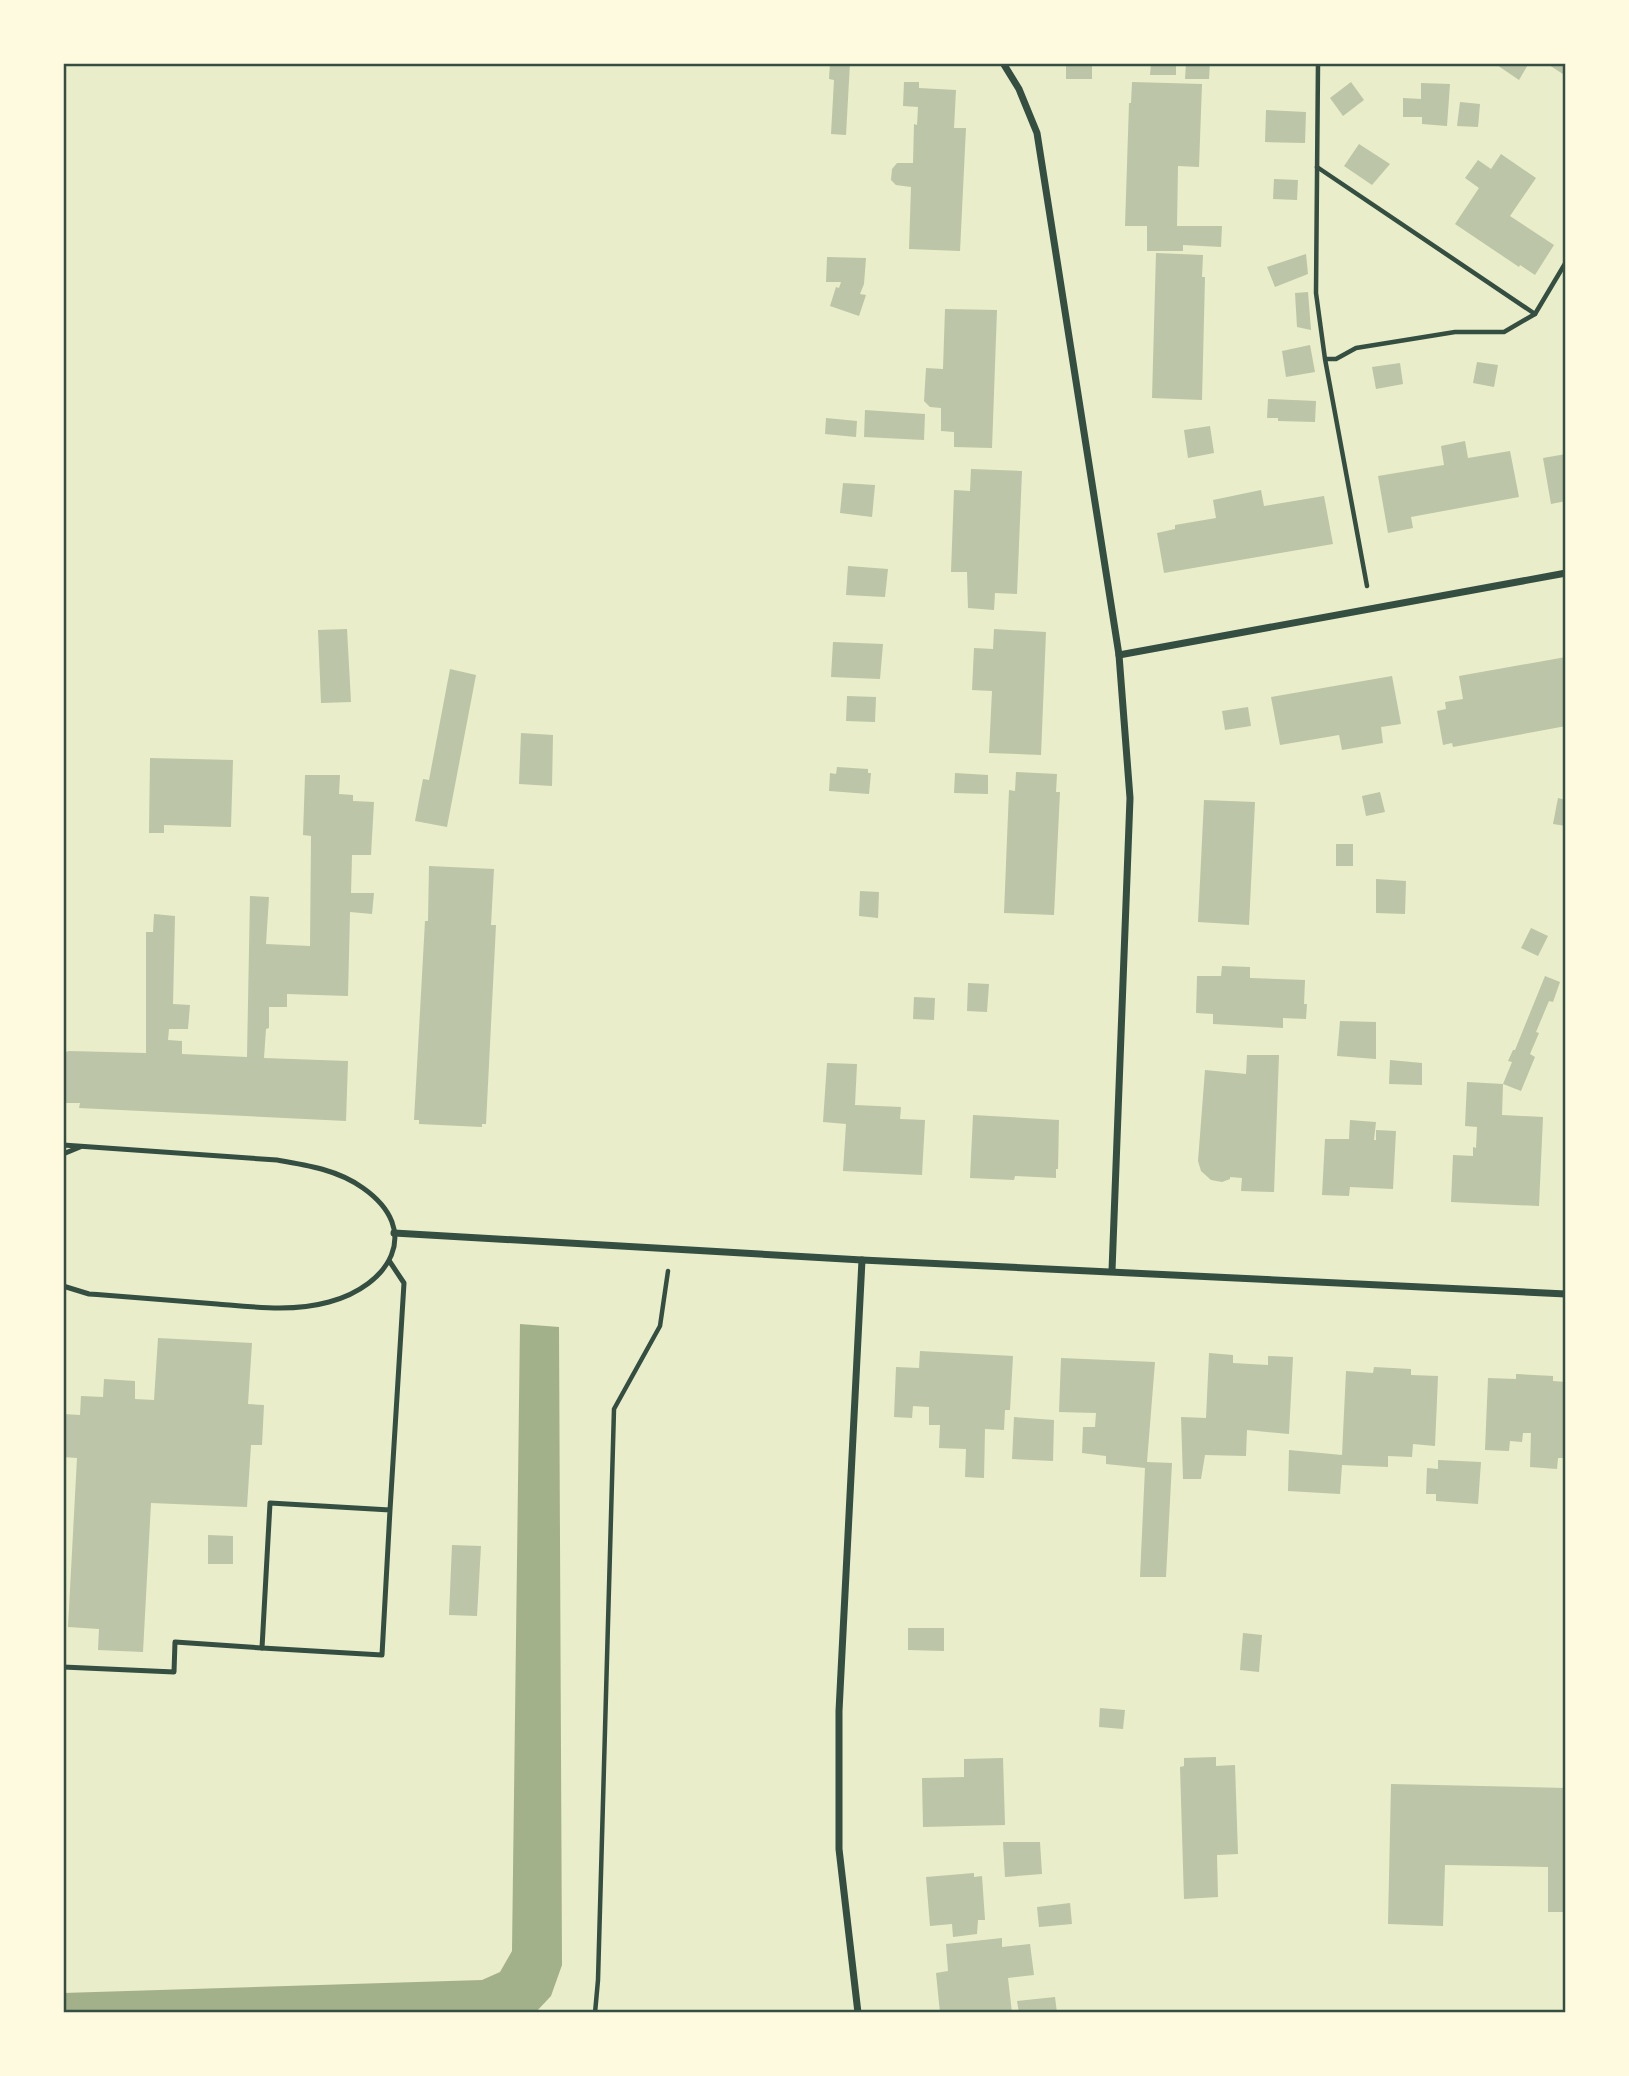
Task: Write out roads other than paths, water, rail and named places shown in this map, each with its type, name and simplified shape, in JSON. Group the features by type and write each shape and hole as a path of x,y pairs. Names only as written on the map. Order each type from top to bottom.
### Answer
{"street":[{"path":"1003,63 1019,89 1037,133 1119,656 1130,798 1112,1271"},
{"path":"1119,656 1566,573"},
{"path":"394,1233 863,1260 1566,1294"},
{"path":"858,2013 839,1849 839,1711 863,1260"}],"lane":[{"path":"63,1145 277,1160 309,1165 338,1174 363,1188 382,1205 393,1223 395,1243 390,1262 376,1278 355,1292 329,1303 299,1308 267,1308 89,1294 63,1286"},
{"path":"63,1154 83,1146"},
{"path":"63,1667 174,1672 176,1642 382,1655 404,1283 390,1262"},
{"path":"262,1648 270,1503 390,1510"}]}
